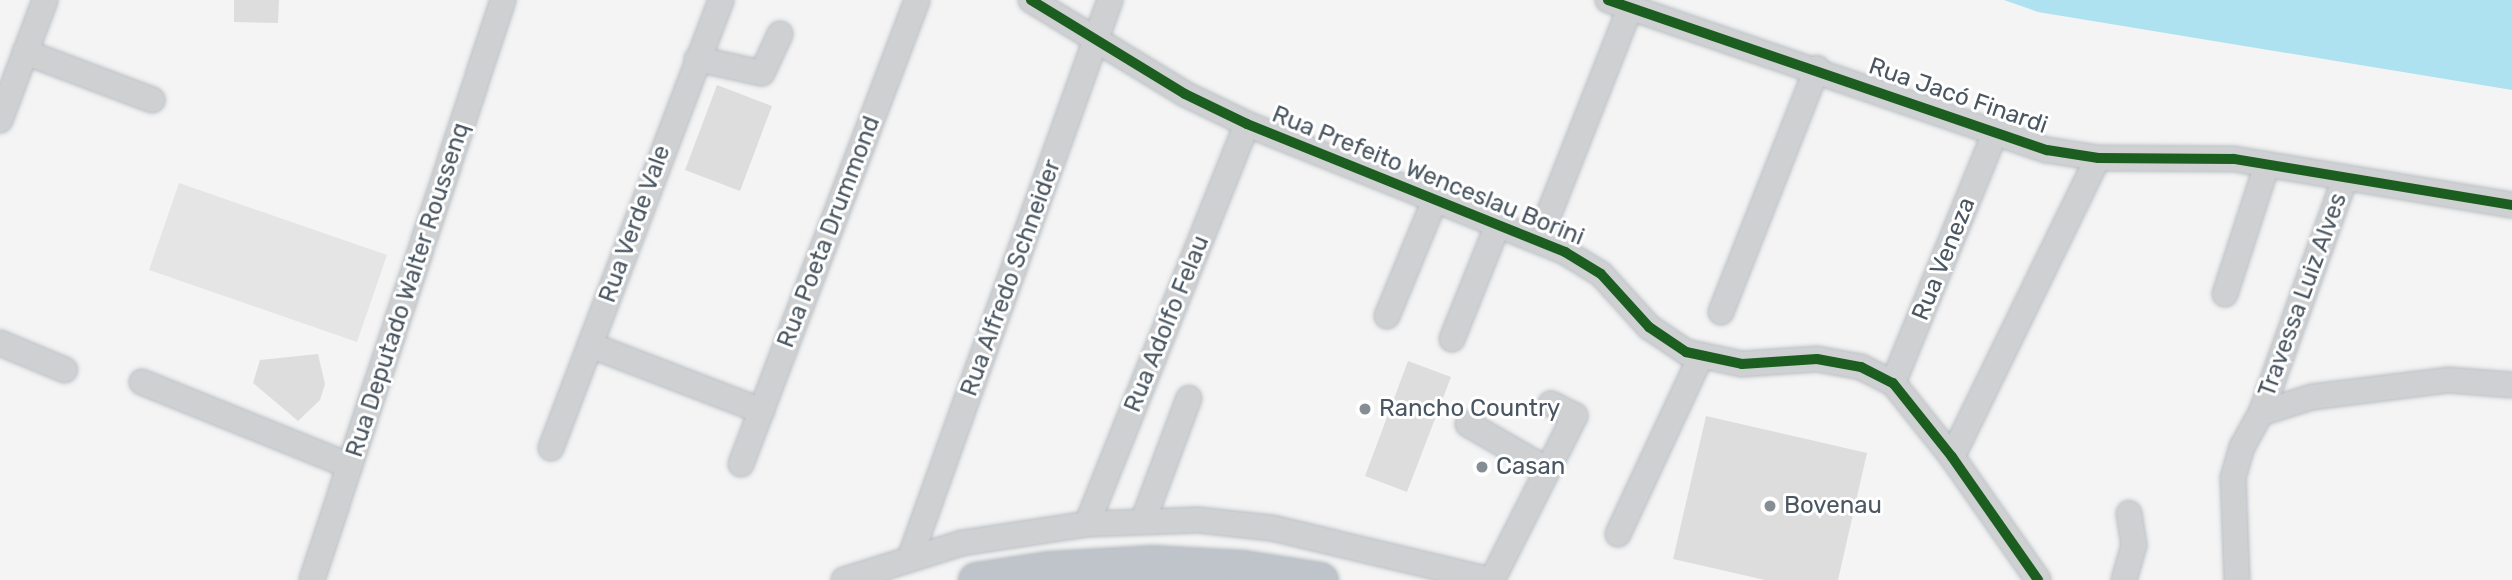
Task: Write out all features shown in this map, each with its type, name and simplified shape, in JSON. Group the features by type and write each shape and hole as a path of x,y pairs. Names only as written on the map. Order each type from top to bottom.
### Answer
{"highway":[{"path":"976,580 1051,569 1152,563 1243,568 1320,580"}],"street":[{"path":"0,120 45,0"},
{"name":"Rua Deputado Walter Roussenq","path":"312,580 503,0"},
{"name":"Rua Verde Vale","path":"551,448 720,0"},
{"name":"Rua Poeta Drummond","path":"741,464 917,0"},
{"name":"Rua Prefeito Wenceslau Borini","path":"1031,0 1097,37 1185,94 1247,124 1539,239 1601,274 1662,339 1700,358 1742,364 1817,359 1861,367 1894,383 1952,457 2038,580"},
{"name":"Rua Alfredo Schneider","path":"911,555 1110,0"},
{"path":"1539,239 1623,2"},
{"name":"Rua Jacó Finardi","path":"1623,2 1817,68 1994,135 2098,158 2205,156 2512,205"},
{"path":"697,59 762,73 780,34"},
{"path":"25,52 152,100"},
{"path":"1721,313 1817,68"},
{"name":"Rua Adolfo Felau","path":"1087,524 1247,124"},
{"name":"Rua Veneza","path":"1894,383 1994,135"},
{"path":"1952,457 2098,158"},
{"path":"2225,294 2267,165"},
{"name":"Travessa Luiz Alves","path":"2261,413 2345,178"},
{"path":"1387,316 1436,197"},
{"path":"1452,339 1499,222"},
{"path":"0,343 65,370"},
{"path":"590,345 762,411"},
{"path":"1618,534 1700,358"},
{"path":"2237,580 2233,478 2242,447 2261,413 2312,397 2448,380 2512,385"},
{"path":"142,382 350,466"},
{"path":"1143,521 1189,398"},
{"path":"844,580 911,555 1087,524 1198,520 1272,528 1491,580 1575,416 1551,404"},
{"path":"1468,424 1546,470"},
{"path":"2124,580 2134,545 2129,513"}],"shaded area":[{"path":"179,183 387,255 357,342 149,270"}],"water":[{"path":"2004,0 2512,0 2512,90 2038,12"}],"building":[{"path":"234,0 279,0 278,23 234,22"},
{"path":"717,85 772,106 740,191 685,170"},
{"path":"318,354 325,384 320,400 298,421 253,383 260,360"},
{"path":"1408,361 1451,377 1407,492 1365,476"},
{"name":"Bovenau","path":"1706,416 1867,453 1838,580 1765,580 1673,559"}],"cycle path":[{"path":"1031,0 1185,94 1247,124 1565,252 1601,274 1649,327 1686,352 1742,364 1817,359 1861,367 1893,383 1952,457 2038,580"},
{"path":"1608,0 2047,150 2098,158 2234,159 2512,205"}],"place":[{"name":"Rancho Country","path":"1365,409"},
{"name":"Casan","path":"1482,467"},
{"name":"Bovenau","path":"1770,506"}]}
